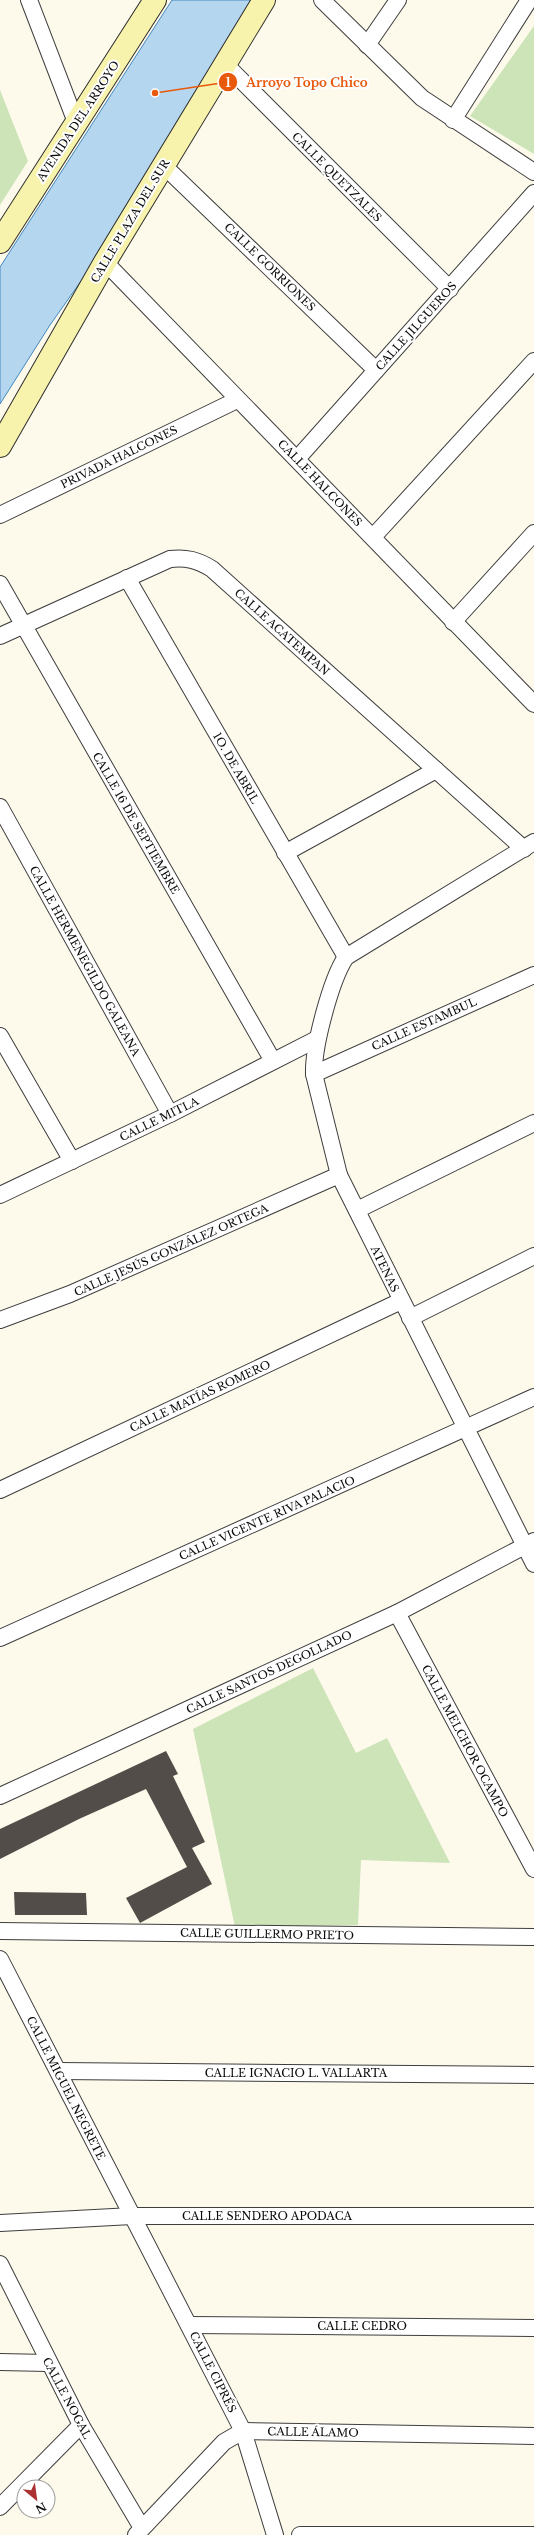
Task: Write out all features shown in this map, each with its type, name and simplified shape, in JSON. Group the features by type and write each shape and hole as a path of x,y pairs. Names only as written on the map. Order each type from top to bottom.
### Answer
{"street":[{"path":"29,0 76,125"},
{"name":"CALLE PLAZA DEL SUR","path":"0,446 105,262 264,0"},
{"path":"322,0 422,98 453,120 534,172"},
{"path":"367,45 398,0"},
{"path":"453,120 529,0"},
{"name":"AVENIDA DEL ARROYO","path":"0,242 76,125 153,1"},
{"name":"CALLE QUETZALES","path":"225,64 450,289"},
{"name":"CALLE GORRIONES","path":"163,165 376,370"},
{"name":"CALLE JILGUEROS","path":"297,459 534,193"},
{"name":"CALLE HALCONES","path":"105,262 237,400 297,459 453,622 534,704"},
{"path":"373,537 534,360"},
{"name":"PRIVADA HALCONES","path":"0,515 237,400"},
{"path":"453,622 534,533"},
{"name":"CALLE ACATEMPAN","path":"0,636 170,559 191,559 212,569 436,770 529,846"},
{"name":"1O. DE ABRIL","path":"127,578 346,957"},
{"name":"CALLE 16 DE SEPTIEMBRE","path":"0,584 273,1061"},
{"path":"285,853 436,770"},
{"name":"CALLE HERMENEGILDO GALEANA","path":"0,807 170,1114"},
{"path":"346,957 529,846"},
{"name":"ATENAS","path":"346,957 340,968 317,1039 314,1074 340,1175 401,1301 466,1429 529,1544 534,1564"},
{"name":"CALLE ESTAMBUL","path":"314,1074 534,975"},
{"path":"0,1036 72,1161"},
{"name":"CALLE MITLA","path":"0,1195 170,1114 317,1039"},
{"path":"356,1210 534,1123"},
{"name":"CALLE JESÚS GONZÁLEZ ORTEGA","path":"0,1320 70,1294 340,1175"},
{"path":"410,1318 534,1256"},
{"name":"CALLE MATÍAS ROMERO","path":"0,1490 401,1301"},
{"name":"CALLE VICENTE RIVA PALACIO","path":"0,1638 534,1397"},
{"name":"CALLE SANTOS DEGOLLADO","path":"0,1796 397,1613 529,1544"},
{"name":"CALLE MELCHOR OCAMPO","path":"397,1613 534,1869"},
{"name":"CALLE GUILLERMO PRIETO","path":"0,1931 534,1937"},
{"name":"CALLE MIGUEL NEGRETE","path":"0,1959 132,2216"},
{"name":"CALLE IGNACIO L. VALLARTA","path":"58,2071 534,2076"},
{"name":"CALLE SENDERO APODACA","path":"0,2223 132,2216 534,2216"},
{"name":"CALLE CIPRÉS","path":"132,2216 243,2431 275,2535"},
{"name":"CALLE NOGAL","path":"0,2264 48,2363 139,2532"},
{"name":"CALLE CEDRO","path":"189,2325 534,2328"},
{"path":"0,2362 48,2363"},
{"path":"0,2507 7,2492 81,2425"},
{"path":"139,2532 224,2442 243,2431"},
{"name":"CALLE ÁLAMO","path":"243,2431 534,2436"},
{"path":"300,2535 534,2534"}],"green space":[{"path":"534,26 534,154 470,116"},
{"path":"0,90 28,161 0,205"},
{"path":"313,1668 356,1753 387,1738 450,1863 361,1860 358,1925 235,1927 193,1729"}],"water":[{"path":"172,0 264,0 163,165 50,325 0,404 0,267"}],"building":[{"path":"166,1751 178,1774 173,1776 205,1842 192,1848 212,1884 140,1923 126,1898 187,1867 146,1789 79,1819 0,1859 0,1829"},
{"path":"14,1892 86,1893 87,1915 15,1915"}],"place":[{"name":"Arroyo Topo Chico","path":"155,93"}]}
